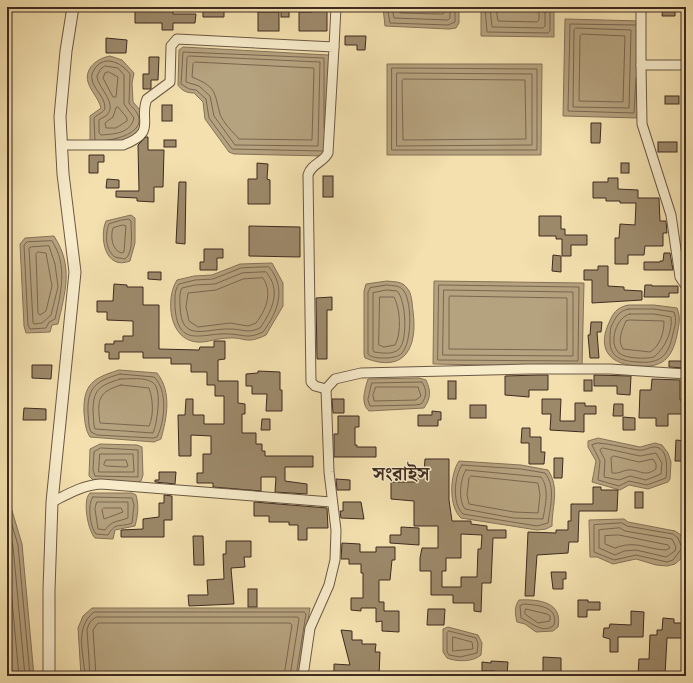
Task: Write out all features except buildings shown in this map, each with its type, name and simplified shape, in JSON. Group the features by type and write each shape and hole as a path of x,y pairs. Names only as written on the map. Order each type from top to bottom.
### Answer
{"street":[{"path":"49,676 49,590 52,502 75,272 63,174 60,117 66,51 73,7"},
{"path":"326,389 315,386 311,382 308,175 309,170 327,156 328,153 336,7"},
{"path":"641,7 642,124 669,209 680,277 686,286"},
{"path":"61,145 123,145 132,142 145,127 147,100 170,82 170,46 177,39 334,47"},
{"path":"641,65 686,65"},
{"path":"303,676 310,628 328,586 335,560 336,530 331,502 326,389 335,379 361,373 551,369 610,369 686,374"},
{"path":"52,502 82,487 96,484 331,502"}],"water":[{"path":"383,7 459,7 459,23 456,28 449,29 385,26"},
{"path":"481,7 554,7 554,37 481,36"},
{"path":"565,19 641,21 639,118 563,116"},
{"path":"183,47 328,55 324,156 234,154 229,152 205,119 203,102 194,93 189,93 181,89 178,85 179,50"},
{"path":"110,56 122,60 134,73 132,83 133,102 140,110 141,127 131,138 125,140 111,143 90,143 90,116 101,108 88,82 88,72 97,61"},
{"path":"387,64 542,64 541,155 387,155"},
{"path":"131,215 135,218 135,243 130,261 122,263 115,261 106,251 103,235 104,228 106,221"},
{"path":"54,236 64,258 66,269 65,290 58,324 52,325 50,332 26,333 24,326 20,244 25,238"},
{"path":"272,263 283,283 283,306 266,335 254,340 228,338 197,342 188,340 180,334 175,327 172,317 171,297 177,280 194,276 212,275 240,264"},
{"path":"387,281 401,283 409,290 412,299 414,324 413,336 411,346 406,354 399,360 379,362 365,358 364,354 364,291 366,284"},
{"path":"434,281 584,283 582,367 433,364"},
{"path":"628,305 654,305 677,308 679,321 677,335 672,350 665,360 654,365 638,366 621,363 609,355 604,342 608,325 618,309"},
{"path":"119,370 157,373 162,380 165,388 167,405 161,439 154,442 90,437 88,434 84,413 85,395 91,384 96,379"},
{"path":"419,378 426,380 429,388 429,398 424,408 369,411 366,408 364,396 368,379"},
{"path":"598,438 640,447 655,443 662,445 668,453 671,462 670,479 668,482 648,489 629,485 620,490 592,482 596,461 588,447 588,441"},
{"path":"100,444 137,445 142,447 143,475 141,481 135,483 93,480 89,476 90,449"},
{"path":"459,461 521,465 548,470 552,477 555,490 552,526 546,529 537,530 461,518 457,513 452,498 452,482"},
{"path":"90,493 132,493 136,495 138,510 135,526 115,530 113,539 95,538 88,523 86,508 86,502"},
{"path":"7,494 22,544 34,676 7,676"},
{"path":"624,519 628,522 675,531 681,535 686,547 683,557 675,564 667,566 656,565 636,559 613,564 597,557 590,557 589,520"},
{"path":"519,600 534,600 553,607 557,612 559,619 558,627 553,631 536,632 525,624 517,622 515,611"},
{"path":"92,608 310,608 299,676 81,676 78,628 83,616"},
{"path":"448,627 478,635 482,643 481,655 474,659 465,661 447,658 443,652 443,629"}],"district":[{"name":"সংরাইস","path":"401,473"}]}
